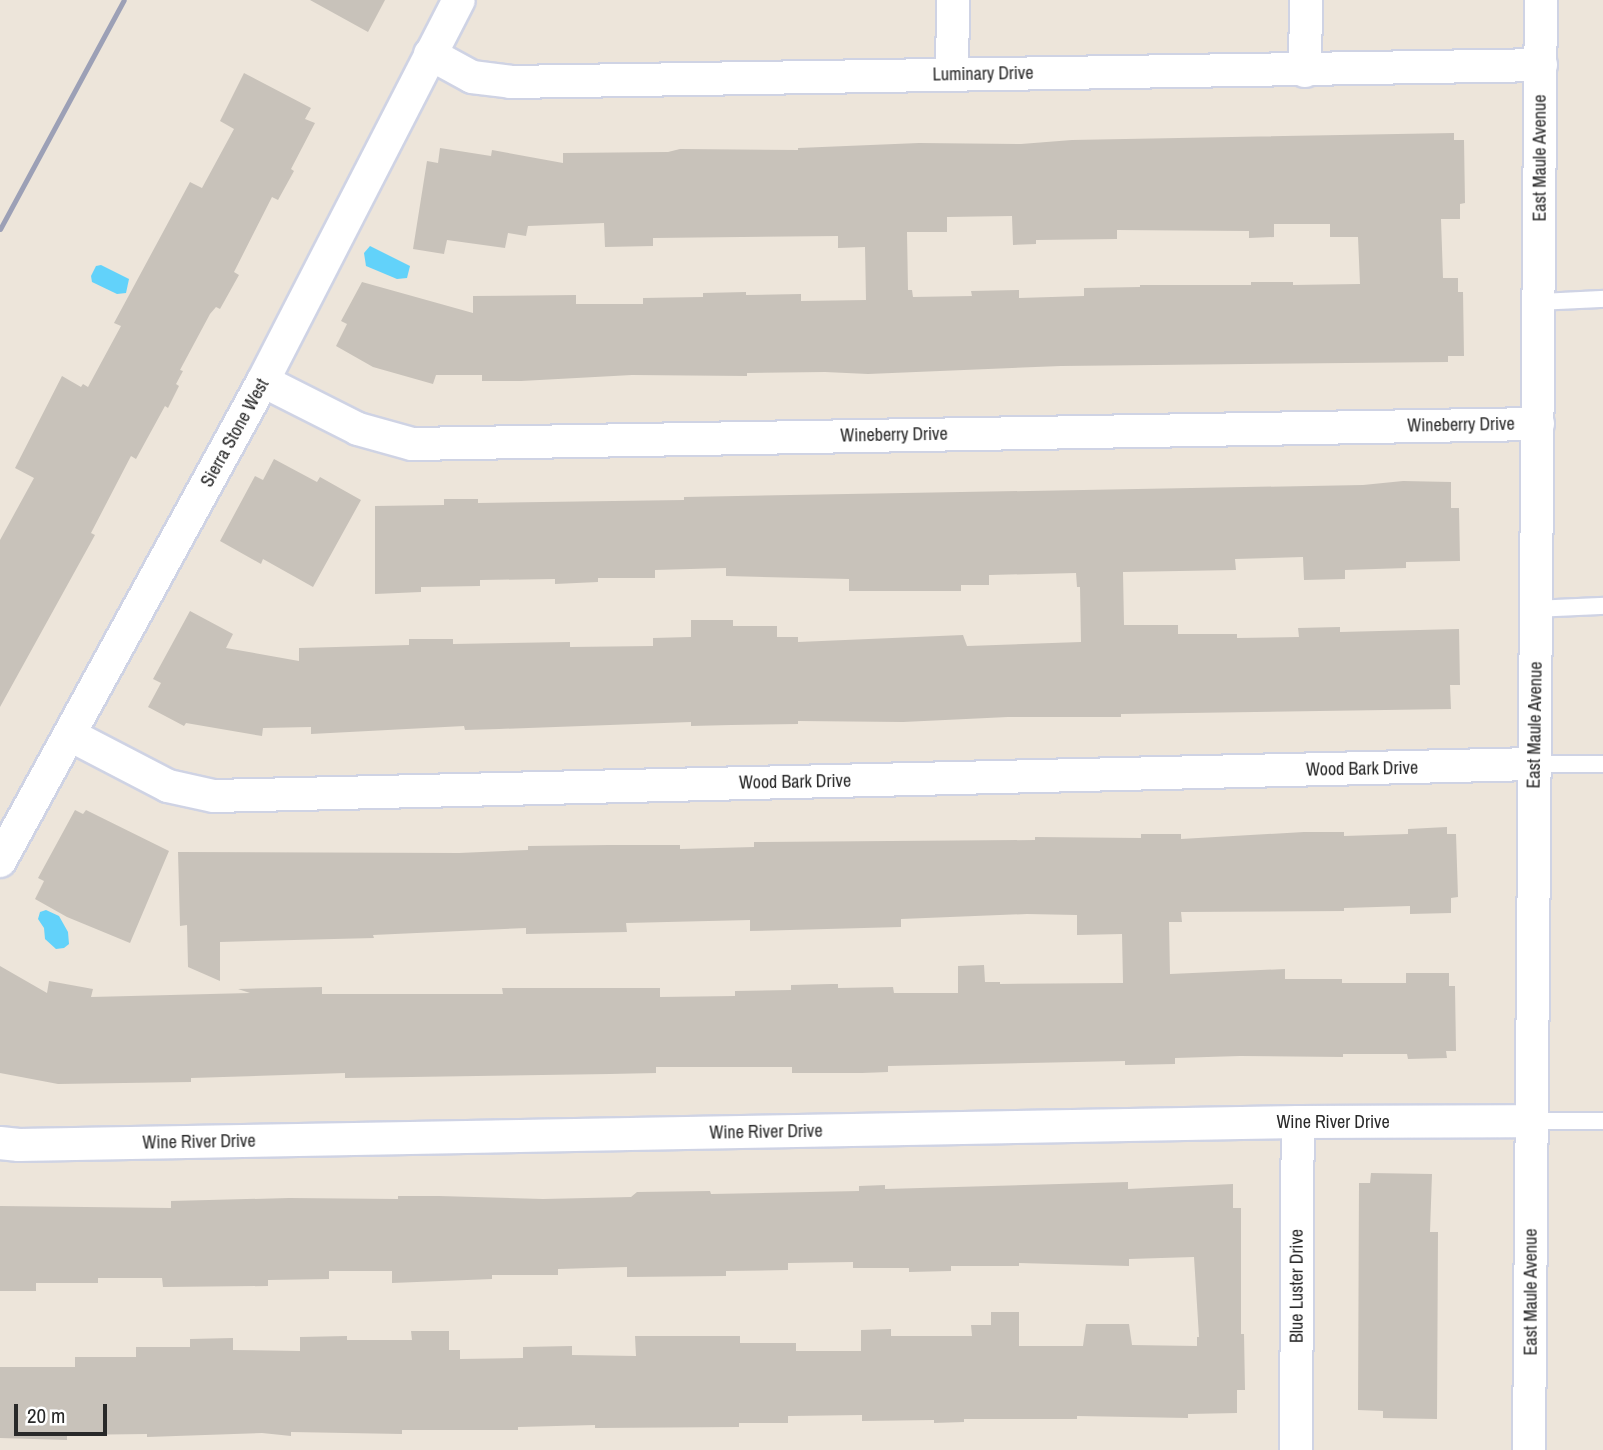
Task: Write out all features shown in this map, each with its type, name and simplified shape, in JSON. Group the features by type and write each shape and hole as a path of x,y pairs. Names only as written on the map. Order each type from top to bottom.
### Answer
{"street":[{"name":"Sierra Stone West","path":"0,861 263,382 459,0"},
{"path":"952,75 953,0"},
{"path":"1305,71 1306,0"},
{"name":"East Maule Avenue","path":"1529,1450 1541,0"},
{"name":"Luminary Drive","path":"430,54 472,77 510,82 1305,71 1541,65"},
{"name":"Wineberry Drive","path":"263,382 358,429 412,444 1538,424"},
{"name":"Wood Bark Drive","path":"70,735 168,786 214,796 1535,765"},
{"name":"Wine River Drive","path":"0,1143 33,1145 1298,1122 1532,1121"},
{"name":"Blue Luster Drive","path":"1296,1450 1298,1122"}],"lane":[{"path":"1539,302 1603,299"},
{"path":"1536,609 1603,606"},
{"path":"1535,765 1603,764"},
{"path":"1532,1121 1603,1121"}],"water":[{"path":"370,246 410,266 407,278 397,279 366,266 364,253"},
{"path":"101,265 129,279 126,293 117,294 92,282 91,276 96,266"},
{"path":"46,910 59,916 68,932 69,944 64,948 56,949 45,939 44,928 38,919 40,912"}],"building":[{"path":"310,0 385,0 368,32"},
{"path":"244,73 311,108 305,119 315,123 291,169 294,171 278,200 272,197 234,272 239,275 220,309 216,307 210,314 180,370 183,371 176,384 179,386 168,408 165,406 136,459 131,456 91,533 95,535 0,707 0,540 34,478 15,468 62,376 81,387 83,384 88,387 121,326 114,323 190,182 202,188 234,129 220,121"},
{"path":"1454,133 1454,140 1464,140 1465,203 1460,204 1460,219 1441,219 1443,278 1458,278 1458,292 1463,292 1464,356 1448,356 1448,362 1061,366 868,374 825,372 747,373 747,376 632,375 521,381 482,381 482,375 436,375 433,384 373,367 336,346 347,324 341,321 362,282 473,313 473,296 576,295 576,304 643,304 643,298 703,297 703,293 746,292 746,295 801,294 801,301 866,300 865,247 838,248 838,236 653,238 653,246 605,247 604,223 528,226 526,236 508,233 505,248 447,240 444,254 413,249 427,161 438,163 440,148 491,156 492,150 563,163 563,153 668,152 680,149 798,150 919,143 1021,144 1072,140","holes":["1012,216 1013,245 1036,244 1036,240 1117,239 1117,230 1249,231 1249,238 1274,237 1274,224 1330,224 1330,237 1358,237 1360,284 1293,285 1293,282 1251,282 1251,285 1140,285 1084,288 1084,296 1019,298 1019,290 971,291 972,296 913,297 912,290 908,290 907,232 947,232 947,217"]},
{"path":"274,459 317,482 320,477 361,500 313,587 263,559 261,564 220,541 255,476 263,480"},
{"path":"1403,481 1451,482 1451,508 1459,508 1460,561 1406,562 1406,568 1345,570 1345,579 1304,580 1303,557 1235,559 1236,570 1123,572 1124,625 1178,625 1178,634 1237,634 1237,638 1299,637 1298,628 1340,627 1340,632 1459,629 1460,685 1450,685 1451,709 1121,714 1121,717 1008,717 903,722 798,721 798,724 691,726 691,722 465,730 464,726 311,734 311,727 263,728 262,736 186,723 184,726 148,707 161,683 153,679 190,611 233,634 226,648 299,661 299,648 409,645 409,639 453,639 453,644 570,642 570,647 653,646 653,638 691,637 691,620 733,620 733,626 777,626 777,637 798,637 798,642 963,635 967,646 1081,642 1080,587 1077,587 1076,573 989,575 989,585 961,585 961,591 849,591 849,579 726,576 726,568 655,570 655,578 598,578 598,582 555,584 555,579 480,580 480,586 421,587 421,592 375,594 375,506 444,505 444,499 478,499 478,503 684,500 684,497 1363,485"},
{"path":"75,810 83,814 86,810 169,851 130,943 67,917 35,899 44,881 38,878"},
{"path":"1447,827 1447,834 1456,834 1458,897 1451,898 1451,913 1410,914 1410,906 1344,908 1344,911 1181,912 1182,922 1169,922 1170,974 1285,969 1285,979 1342,979 1342,983 1406,983 1406,973 1449,973 1449,986 1455,986 1456,1051 1446,1051 1447,1058 1408,1059 1407,1054 1343,1054 1343,1057 1175,1058 1175,1064 1125,1065 1125,1061 888,1066 888,1072 862,1073 792,1073 792,1067 656,1067 656,1073 345,1078 345,1073 191,1078 191,1082 58,1084 0,1073 0,966 47,993 49,981 93,989 91,997 250,993 238,989 322,987 322,994 503,994 502,988 660,988 660,997 735,996 735,991 791,990 791,985 831,984 838,984 838,988 893,987 894,993 958,993 958,966 984,965 985,982 1000,984 1123,983 1122,934 1077,935 1077,915 1027,914 901,919 901,927 750,931 750,920 626,923 627,932 526,934 526,928 373,935 374,938 220,942 220,981 188,967 187,925 180,926 178,852 459,853 528,850 528,846 680,845 680,849 754,847 754,842 1141,838 1141,834 1181,834 1181,839 1304,832 1344,832 1344,836 1408,834 1408,829"},
{"path":"1371,1173 1432,1174 1430,1232 1438,1232 1437,1419 1383,1418 1383,1411 1358,1410 1359,1183 1370,1183"},
{"path":"1128,1182 1128,1189 1233,1184 1233,1208 1241,1208 1241,1334 1244,1334 1245,1390 1237,1390 1237,1413 1188,1414 1188,1418 1077,1416 1077,1419 964,1419 964,1422 934,1423 934,1420 862,1421 862,1415 788,1416 788,1423 739,1423 739,1427 595,1428 595,1425 518,1427 518,1430 402,1430 402,1434 291,1432 291,1436 262,1433 147,1437 147,1434 67,1435 67,1440 0,1438 0,1367 75,1367 75,1357 136,1357 136,1347 190,1347 190,1339 233,1338 233,1350 300,1351 300,1337 347,1336 347,1340 412,1340 411,1331 449,1331 449,1350 460,1350 460,1359 523,1358 523,1347 572,1346 572,1355 636,1356 635,1336 740,1336 740,1343 796,1343 796,1351 861,1351 861,1330 891,1329 891,1336 972,1336 971,1325 991,1325 991,1312 1019,1312 1019,1346 1083,1346 1086,1324 1129,1324 1132,1345 1197,1346 1199,1337 1194,1257 1129,1259 1129,1266 1019,1263 1019,1266 951,1266 951,1271 909,1272 909,1268 853,1268 853,1262 788,1263 788,1270 726,1271 726,1276 627,1277 627,1267 558,1269 558,1275 492,1275 492,1279 392,1283 392,1271 329,1271 329,1279 268,1280 268,1286 163,1287 162,1278 98,1278 98,1283 36,1283 36,1291 0,1291 0,1206 171,1208 171,1201 398,1199 398,1196 543,1199 631,1197 637,1192 710,1191 711,1194 859,1191 859,1186 885,1185 885,1189"}],"railway":[{"path":"0,229 124,0"}]}
